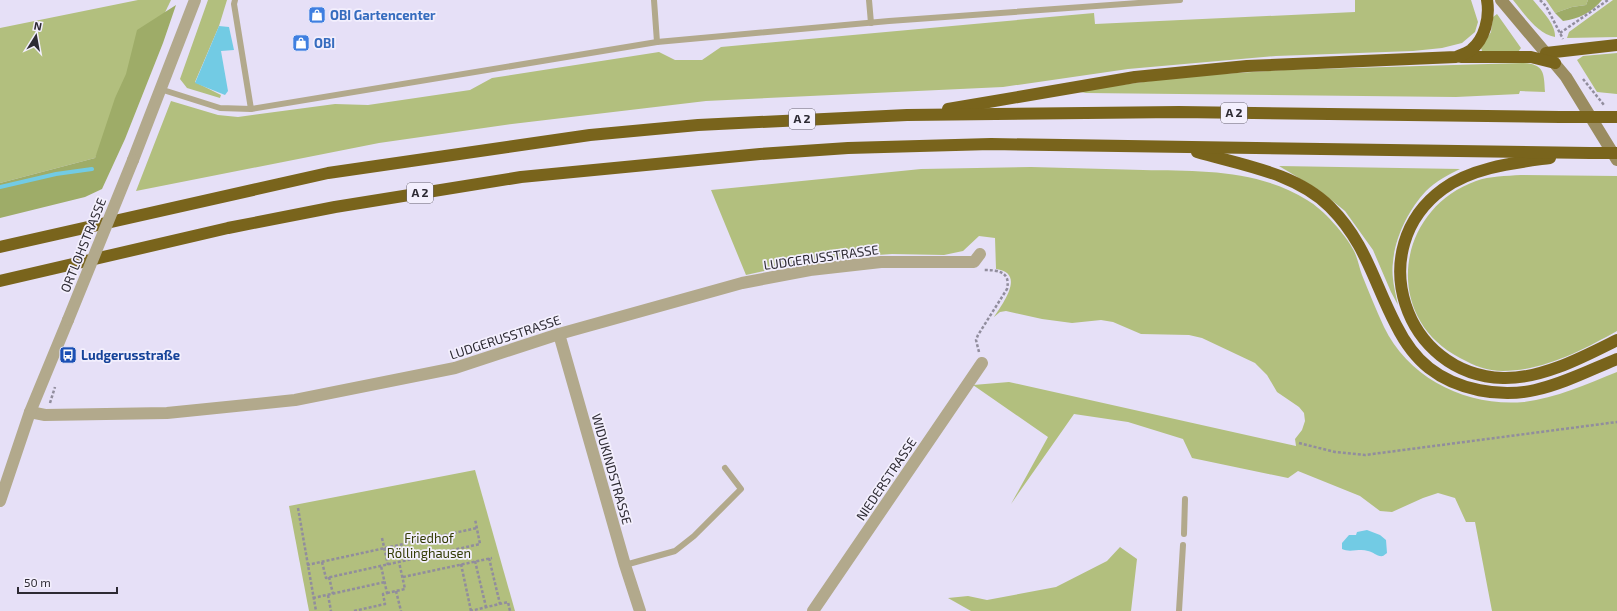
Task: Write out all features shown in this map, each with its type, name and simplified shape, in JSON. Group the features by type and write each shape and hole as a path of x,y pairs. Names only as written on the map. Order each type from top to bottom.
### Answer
{"highway":[{"path":"1456,57 1471,50 1481,38 1487,23 1487,0"},
{"path":"1546,53 1617,45"},
{"path":"907,115 1142,77 1247,66 1456,57 1531,57 1555,63"},
{"name":"A 2","path":"0,247 328,174 590,134 698,125 907,115 1187,112 1617,117"},
{"name":"A 2","path":"0,282 228,228 335,207 521,177 753,155 848,148 991,144 1617,153"},
{"path":"1183,147 1282,178 1316,196 1330,207 1351,231 1363,250 1396,325 1415,355 1429,368 1456,382 1480,391 1534,391 1555,385 1617,360"},
{"path":"1590,153 1506,164 1471,174 1444,188 1422,209 1409,227 1401,259 1401,291 1413,324 1431,348 1446,360 1462,369 1485,376 1504,378 1540,372 1617,340"}],"main road":[{"path":"1501,0 1566,77 1617,160"}],"street":[{"name":"ORTLOHSTRASSE","path":"0,501 30,412 133,160 195,0"},
{"name":"LUDGERUSSTRASSE","path":"30,412 46,415 167,413 295,400 455,368 559,334 742,283 810,270 881,262 977,258"},
{"name":"WIDUKINDSTRASSE","path":"559,334 625,565 640,611"},
{"name":"NIEDERSTRASSE","path":"813,611 982,363"}],"lane":[{"path":"235,0 234,4 251,109"},
{"path":"654,0 657,42"},
{"path":"869,0 871,23"},
{"path":"160,89 220,108 251,109 657,42 871,23 1180,0"},
{"path":"625,565 675,552 694,536 740,488 725,468"},
{"path":"1184,534 1185,499"},
{"path":"1179,611 1183,545"}],"path":[{"path":"1560,33 1608,0"},
{"path":"977,258 974,269 997,270 1003,272 1007,276 1008,283 1007,289 976,340 982,363"},
{"path":"1299,443 1341,453 1365,455 1617,422"},
{"path":"298,508 316,611"},
{"path":"329,578 480,544 475,519"},
{"path":"308,565 477,528"},
{"path":"382,538 388,564"},
{"path":"403,577 490,558 500,604"},
{"path":"475,561 486,607"},
{"path":"322,562 326,578 329,578 333,594"},
{"path":"354,611 385,604 383,594 405,589 399,562"},
{"path":"461,564 471,611 508,602 510,611"},
{"path":"381,566 387,593"},
{"path":"313,598 385,582"},
{"path":"396,591 402,611"},
{"path":"328,595 331,611"}],"green space":[{"path":"138,0 171,0 95,158 0,183 0,28"},
{"path":"208,0 227,0 219,26 195,82 221,95 220,98 187,88 180,79"},
{"path":"1355,0 1471,0 1478,22 1475,32 1462,43 1442,48 1413,51 1276,56 1128,69 1003,87 706,101 512,124 379,143 136,191 171,101 218,115 238,117 335,104 368,105 470,90 492,78 659,52 675,60 702,60 721,47 1094,13 1095,24 1355,12"},
{"path":"1513,0 1533,0 1551,22 1555,32 1555,37 1542,32 1526,17"},
{"path":"1546,0 1588,0 1586,5 1572,7 1555,13"},
{"path":"1588,0 1602,0 1594,8 1574,19 1563,21 1555,13 1572,7 1586,5"},
{"path":"1613,0 1617,0 1617,37 1567,38 1569,32"},
{"path":"176,5 163,43 125,139 102,189 85,197 0,218 0,183 95,158 115,98 126,74 137,30"},
{"path":"1497,14 1521,48 1518,52 1482,51 1481,48 1491,32 1493,17"},
{"path":"1617,53 1617,94 1597,92 1577,60 1583,56"},
{"path":"1522,63 1539,67 1543,74 1545,92 1520,91 1519,94 1456,97 1086,93 1075,91 1189,76 1284,70"},
{"path":"1279,166 1460,169 1430,187 1414,206 1404,224 1394,253 1393,273 1398,305 1373,250 1345,211 1319,190"},
{"path":"1031,167 1186,171 1228,174 1268,182 1307,200 1334,223 1346,238 1355,254 1375,308 1395,345 1408,361 1424,375 1442,386 1461,394 1482,400 1524,402 1560,394 1617,372 1617,611 1492,611 1475,522 1466,522 1455,498 1438,493 1392,512 1380,511 1360,496 1298,471 1288,478 1192,458 1183,439 1128,422 1074,414 1011,504 1048,437 973,385 1009,382 1296,446 1295,439 1302,430 1305,421 1304,413 1299,407 1277,392 1267,375 1255,363 1202,338 1189,335 1141,334 1113,322 1101,320 1072,323 1042,319 1006,311 1000,312 994,317 1010,289 1011,282 1010,276 1005,272 996,269 995,238 979,236 963,251 944,255 892,254 819,259 746,275 711,190 921,169"},
{"path":"1498,176 1617,176 1617,331 1577,352 1548,363 1518,370 1492,370 1476,366 1460,358 1435,340 1418,318 1409,292 1408,265 1415,239 1428,215 1449,195 1481,179"},
{"name":"Friedhof Röllinghausen","path":"475,470 515,611 309,611 289,506"},
{"path":"1120,547 1137,559 1131,611 971,611 948,598 968,596 987,600 1056,587 1107,561"}],"water":[{"path":"219,26 229,27 234,50 221,51 228,91 225,95 195,83"},
{"path":"1367,530 1380,535 1386,540 1387,553 1381,556 1365,550 1348,551 1342,549 1342,543 1349,535 1356,535 1357,532"}],"waterway":[{"path":"0,187 56,174 92,169"}],"place":[{"name":"OBI Gartencenter","path":"317,15"},
{"name":"OBI","path":"301,43"},
{"name":"Ludgerusstraße","path":"68,355"}]}
